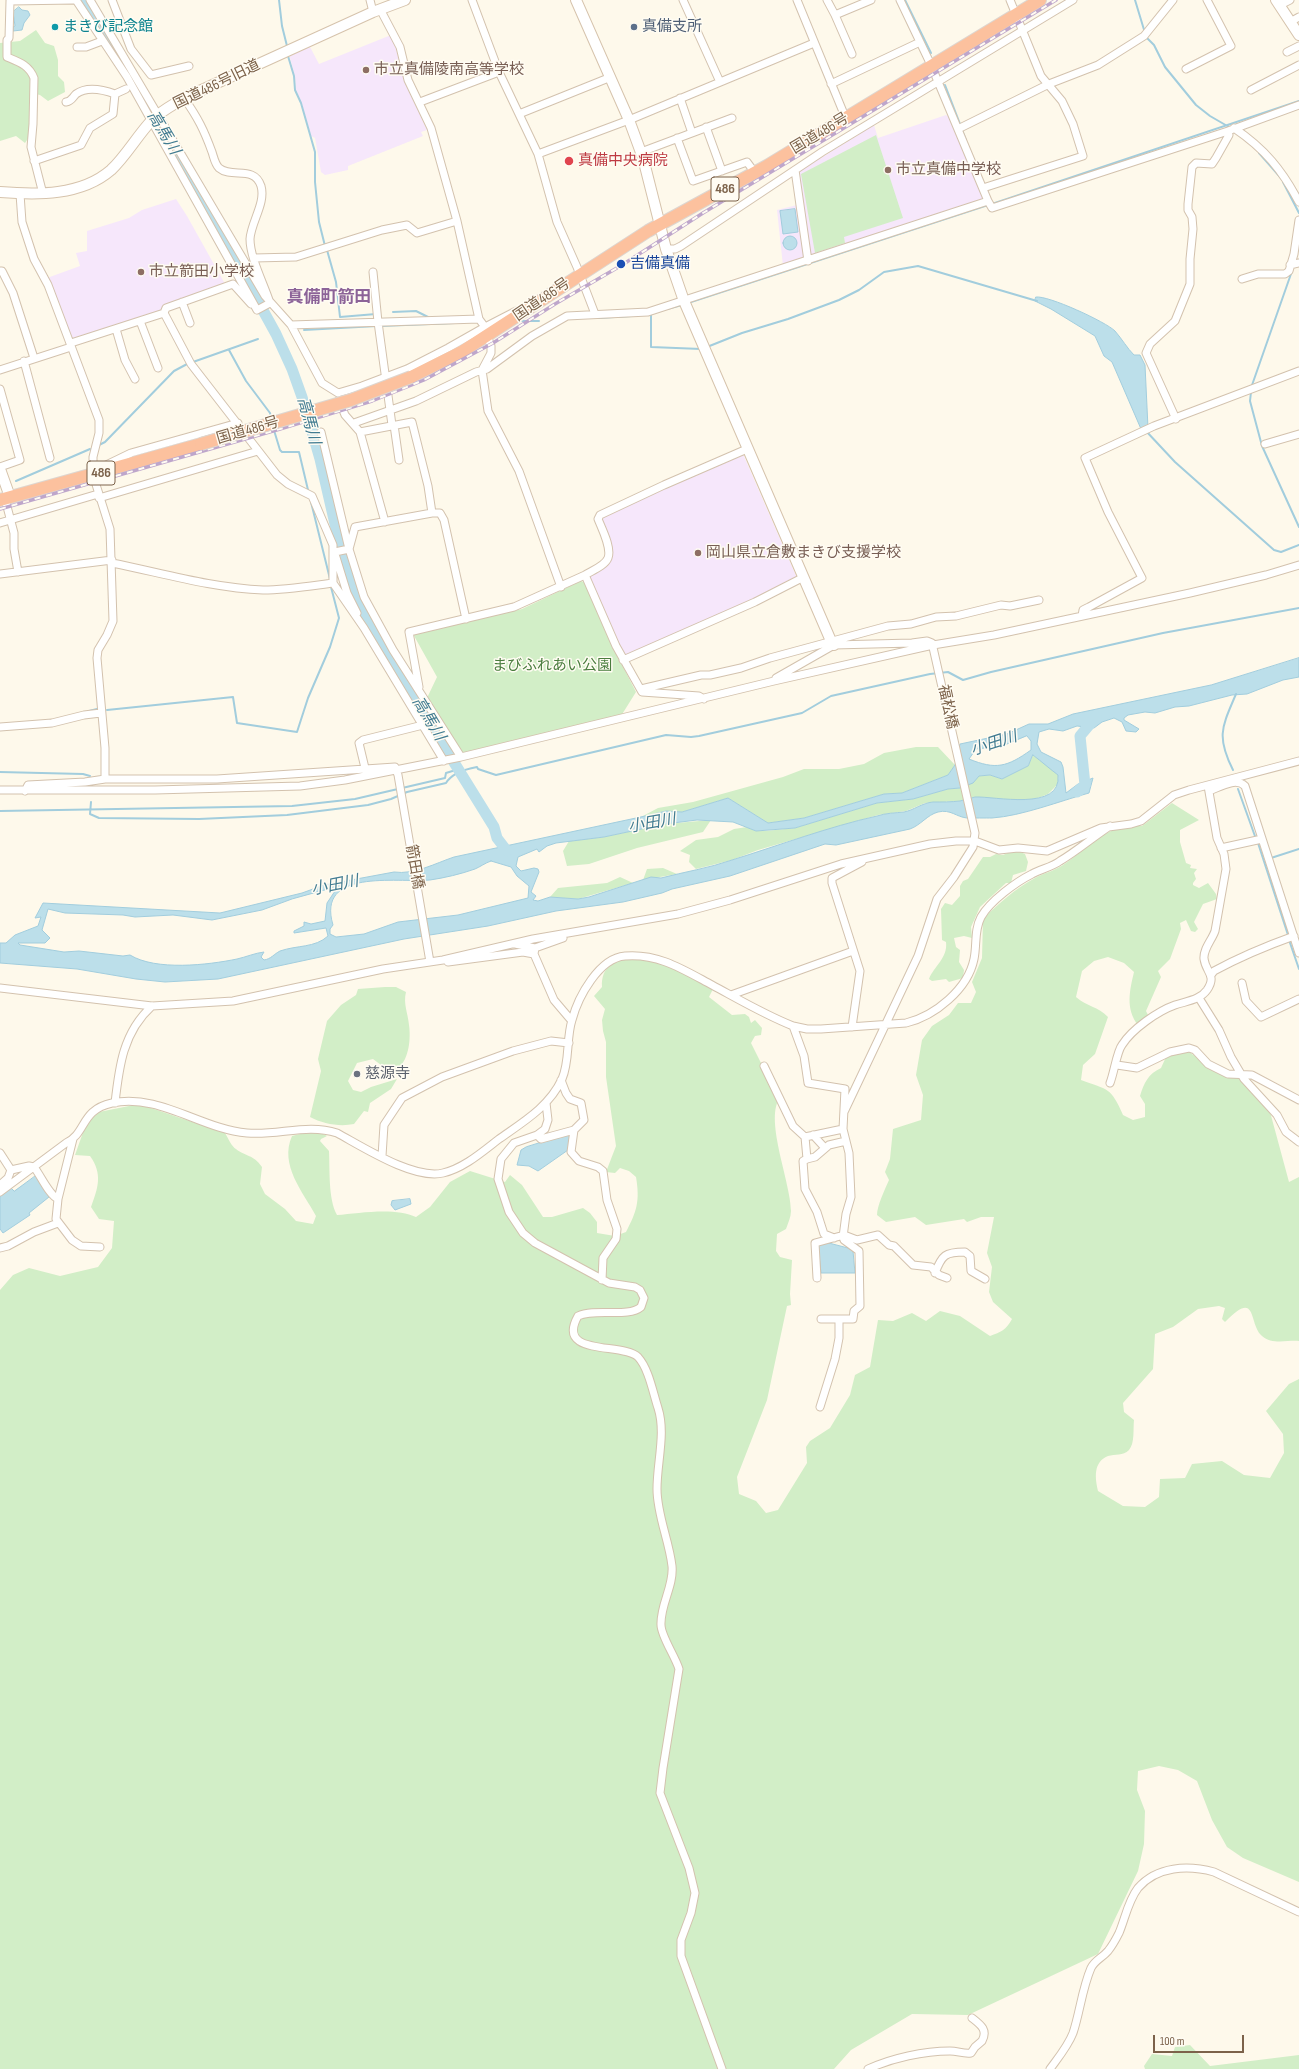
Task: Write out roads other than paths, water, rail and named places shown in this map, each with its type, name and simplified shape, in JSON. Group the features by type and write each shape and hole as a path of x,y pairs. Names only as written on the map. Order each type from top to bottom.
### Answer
{"highway":[{"name":"国道486号","path":"5,499 351,400 411,377 444,362 486,332 532,307 580,274 661,223 754,173 846,119 931,65 1040,0"}],"street":[{"path":"43,194 31,147 34,78 32,71 25,65 7,57 10,1 75,0 127,77 138,99"},
{"path":"90,0 258,309"},
{"path":"112,0 131,49 151,75 189,66"},
{"path":"370,0 400,47 408,80 420,102 431,128 457,221 479,318 491,346 491,353 482,370 488,411 519,471 561,587"},
{"name":"国道486号旧道","path":"0,192 43,194 80,187 103,177 154,118 184,98 377,11 405,0"},
{"path":"472,0 499,72 538,154 557,222 580,274 595,314"},
{"path":"576,0 611,77 641,152 661,223 666,249 685,303 802,578 833,643"},
{"path":"683,0 720,82"},
{"path":"797,0 846,119"},
{"path":"828,0 852,54"},
{"path":"835,15 859,2 871,0"},
{"path":"900,0 939,83 985,188 992,208 1299,105"},
{"path":"985,188 1083,156 1073,124 1062,101 1041,76 1021,32 1010,0"},
{"path":"666,249 675,249 681,246 822,152 939,83 1074,0"},
{"path":"958,128 1049,84 1098,65 1145,34 1174,0"},
{"path":"1186,69 1231,46 1207,0"},
{"path":"1290,0 1278,3 1294,20 1299,35"},
{"path":"77,47 86,47 102,41"},
{"path":"831,84 920,42"},
{"path":"538,154 629,120 814,43"},
{"path":"1287,52 1299,46"},
{"path":"1251,90 1299,65"},
{"path":"420,102 499,72"},
{"path":"127,77 124,80 126,89 138,99 154,118 269,304 291,325 322,383 338,393 345,415 354,423 360,432 367,462 385,522"},
{"path":"518,114 611,77"},
{"path":"66,102 70,101 80,92 100,89 115,94 126,89"},
{"path":"34,161 81,145 90,128 113,114 115,94"},
{"path":"184,98 204,128 214,160 219,168 229,172 248,173 254,175 261,186 262,194 250,239 254,258 269,304"},
{"path":"680,98 692,133"},
{"path":"641,152 732,118"},
{"path":"706,127 722,171"},
{"path":"1231,129 1256,143 1286,178 1299,202"},
{"path":"1176,419 1146,353 1150,344 1175,321 1190,284 1190,259 1193,229 1192,217 1188,210 1188,204 1192,167 1196,162 1212,164 1231,129"},
{"path":"677,138 693,181 747,162 754,173"},
{"path":"795,170 808,261"},
{"path":"20,194 22,222 34,259 48,285 99,420 99,433 93,457 93,475 110,529 112,561 112,621 107,635 98,650 97,658 105,748 105,778"},
{"path":"354,423 416,401 476,372 495,365 532,336 567,316 648,312 685,303 808,261 989,203"},
{"path":"1242,279 1258,274 1285,274 1289,271 1299,220"},
{"path":"254,258 296,257 382,230 407,226 417,234 457,221"},
{"path":"1290,265 1299,263"},
{"path":"0,271 2,271 13,293 34,358"},
{"path":"373,272 390,411 399,460"},
{"path":"1,367 34,358 164,313 166,308 233,284 258,309"},
{"path":"182,302 190,323"},
{"path":"258,309 269,304"},
{"path":"164,313 190,363 278,476 288,484 312,496 335,550 347,593 364,628"},
{"path":"291,325 378,320 479,318"},
{"path":"140,321 158,368"},
{"path":"116,329 125,360 134,379"},
{"path":"338,393 386,377 486,332"},
{"path":"24,361 50,458"},
{"path":"1082,616 1084,610 1142,578 1108,512 1085,458 1146,430 1299,371"},
{"path":"0,389 20,460 0,468 5,499 11,520 18,572"},
{"path":"360,432 412,422 428,486 432,513"},
{"path":"93,475 101,467 131,453 238,423"},
{"path":"321,432 348,549 364,597 419,693 459,758"},
{"path":"1265,444 1299,434"},
{"path":"419,693 409,632 520,605 585,575 604,563 608,558 609,551 598,519 600,515 747,449"},
{"path":"0,523 258,451"},
{"path":"348,549 355,527 432,513 440,513 444,520 466,619"},
{"path":"335,550 348,549"},
{"path":"335,550 333,583 364,628 445,760"},
{"path":"0,574 112,561 211,585 234,588 264,590 333,583"},
{"path":"0,790 147,791 300,786 397,772 774,681 1266,576 1299,565"},
{"path":"585,575 623,660 642,692 699,696 704,699"},
{"path":"623,660 755,602 802,578"},
{"path":"641,690 701,675 710,675 741,668 770,658 833,643 888,626 911,624 936,617 956,616 1001,605 1010,606 1039,600"},
{"path":"774,681 833,643 912,643 927,641 934,648"},
{"name":"福松橋","path":"934,648 975,833 975,841"},
{"path":"0,727 52,723 84,715 101,713"},
{"path":"365,768 359,743 363,740 423,725"},
{"path":"1209,788 1242,775 1299,761"},
{"path":"25,791 28,785 85,782 105,778 233,778 391,766 397,772"},
{"name":"箭田橋","path":"397,772 430,960"},
{"path":"0,988 152,1006 233,1001 383,969 430,960 443,960 514,944 645,921 692,911 868,857 930,844 956,841 975,841 1000,850 1018,848 1047,851 1101,828 1131,824 1141,821 1174,795 1236,782 1245,786 1299,953"},
{"path":"1110,1082 1122,1044 1143,1024 1172,1006 1199,998 1210,985 1211,975 1204,957 1205,950 1213,938 1215,931 1226,868 1224,854 1217,838 1209,788"},
{"path":"100,1247 81,1246 58,1223 56,1211 73,1139 91,1112 97,1108 115,1103 134,1101 246,1133 265,1134 307,1128 324,1129 415,1172 442,1174 465,1163 546,1103 562,1080 572,1020 584,992 596,974 606,963 619,956 636,956 666,961 793,1026 807,1029 852,1027 917,1020 923,1018 940,1006 968,975 974,959 978,924 987,910 999,897 1022,879 1059,862 1110,826"},
{"path":"1221,848 1262,839"},
{"path":"844,1112 918,956 937,899 954,877 975,841"},
{"path":"852,1027 860,971 832,883 832,878 868,857"},
{"path":"443,960 450,962 534,951 571,933"},
{"path":"1211,975 1214,971 1244,958 1259,948 1294,936"},
{"path":"514,944 534,951 554,1000 572,1020"},
{"path":"731,995 853,951"},
{"path":"1242,983 1246,1001 1261,1017 1299,999"},
{"path":"1199,998 1219,1030 1231,1057 1242,1074 1266,1104 1278,1115 1286,1132 1299,1142"},
{"path":"115,1103 122,1054 125,1045 144,1014 152,1006"},
{"path":"793,1026 804,1056 808,1083 845,1089 843,1129 848,1152 851,1197 846,1214 844,1240 859,1251 860,1306 854,1311 853,1319 821,1319"},
{"path":"382,1156 384,1125 402,1098 442,1077 513,1051 550,1041 569,1043"},
{"path":"1116,1065 1137,1068 1170,1052 1189,1048 1196,1050 1208,1064 1228,1074 1242,1074 1258,1077 1299,1100"},
{"path":"764,1066 794,1126 804,1137 807,1159"},
{"path":"537,1135 541,1138 574,1130 584,1120 583,1107 579,1101 570,1099 562,1080"},
{"path":"546,1103 548,1125 545,1129 537,1135 514,1143 501,1159 498,1179 509,1212 518,1227 529,1239 602,1280 609,1283 635,1287 640,1290 644,1298 641,1307 633,1312 586,1312 578,1316 574,1328 574,1334 581,1343 589,1347 622,1350 632,1353 638,1357 646,1372 661,1418 657,1489 660,1515 671,1557 672,1575 661,1619 661,1627 674,1654 679,1669 660,1792 689,1868 695,1892 693,1908 681,1940 681,1956 722,2069"},
{"path":"804,1137 843,1129"},
{"path":"574,1130 571,1152 579,1161 598,1167 602,1172 607,1200 616,1229 616,1239 603,1258 602,1280"},
{"path":"813,1135 825,1148"},
{"path":"0,1192 73,1139"},
{"path":"834,1238 824,1234 817,1212 810,1202 805,1189 803,1161 814,1157 829,1145 846,1141"},
{"path":"0,1153 11,1170"},
{"path":"11,1170 29,1166 34,1167 46,1184 51,1195 58,1199"},
{"path":"0,1185 8,1178 11,1170"},
{"path":"0,1248 8,1246 34,1232 58,1223"},
{"path":"817,1278 815,1243 844,1235 857,1240 878,1235 889,1245 894,1246 913,1265 931,1267 935,1273 946,1278"},
{"path":"935,1273 941,1257 965,1252 970,1256 971,1271 985,1279"},
{"path":"820,1407 835,1359 839,1338 838,1320"},
{"path":"1050,2069 1072,2034 1091,1968 1096,1961 1108,1952 1118,1934 1138,1888 1155,1875 1166,1870 1180,1868 1202,1869 1214,1872 1299,1912"},
{"path":"868,2069 890,2061 928,2053 971,2053 982,2041 985,2031 983,2026 972,2018"}],"water":[{"path":"19,7 22,10 28,11 30,15 24,23 22,30 13,31 13,27 15,26 13,12"},
{"path":"795,209 798,232 783,234 780,211"},
{"path":"790,236 795,238 797,243 795,248 790,250 785,248 783,243 785,238"},
{"path":"1036,297 1052,300 1077,310 1110,327 1134,355 1140,355 1145,365 1148,428 1141,429 1112,362 1104,356 1095,336 1035,301"},
{"name":"小田川","path":"1299,658 1299,677 1283,680 1247,694 1232,695 1189,706 1175,707 1155,713 1145,712 1128,715 1124,718 1124,720 1139,729 1136,732 1126,731 1122,722 1114,718 1102,722 1094,728 1077,726 1063,731 1049,729 1039,732 1037,744 1041,752 1061,762 1066,793 1078,784 1093,778 1089,793 1041,808 1004,817 967,818 950,812 938,812 934,813 910,829 836,845 825,844 730,876 672,889 662,893 623,902 556,911 488,926 404,939 218,979 165,982 136,979 77,969 0,963 0,943 6,943 15,935 38,926 41,917 35,918 43,903 220,913 302,893 324,885 394,872 409,872 454,857 666,811 682,812 728,798 768,823 804,818 884,794 902,793 948,775 955,765 960,744 1007,734 1029,724 1048,724 1073,714 1211,685","holes":["1027,736 1031,741 1031,750 1023,756 1008,763 1001,765 987,765 969,759 976,749 1002,746","1033,755 1058,775 1056,787 1049,794 1039,798 1025,800 975,797 960,801 933,802 904,812 884,814 840,825 714,865 661,878 651,877 589,897 578,899 550,897 538,901 533,900 536,896 531,892 539,872 538,869 534,868 521,871 516,866 518,857 537,849 539,852 547,846 556,843 604,837 665,824 697,820 733,822 756,831 795,828 877,803 913,799 948,789 960,788 973,783 979,776 990,775 1002,779 1028,766","491,861 511,867 517,876 529,886 528,898 458,915 398,922 364,934 336,937 330,934 330,929 333,925 331,907 336,894 347,887 362,882 430,880 452,876 477,868","333,888 335,891 327,903 325,921 311,924 304,922 304,926 294,931 294,933 326,928 328,936 317,943 280,951 271,958 264,960 261,957 264,952 237,959 212,963 197,965 168,965 141,960 130,955 123,956 79,951 64,952 20,945 18,943 45,943 50,938 42,930 48,909 65,913 123,915 135,917 173,915 212,920 262,910 292,899"]},
{"path":"572,1133 568,1150 538,1171 529,1166 517,1165 521,1150 526,1147"},
{"path":"37,1175 49,1197 29,1213 30,1215 3,1233 0,1229 0,1196 11,1188 14,1191"},
{"path":"410,1199 411,1204 395,1210 391,1205 392,1201"},
{"path":"825,1242 848,1248 853,1251 855,1273 821,1273 818,1246"}],"waterway":[{"name":"高馬川","path":"84,0 192,181 276,334 292,369 302,397 320,459 344,563 360,608 494,827 497,838 507,851"},
{"path":"279,0 282,26 287,46"},
{"path":"905,0 931,53"},
{"path":"1135,0 1145,33"},
{"path":"1146,37 1154,45 1165,67 1196,105 1210,116 1229,127"},
{"path":"288,56 294,76 295,90 301,103 315,152 315,182 319,222 325,246"},
{"path":"945,85 960,124"},
{"path":"992,204 1299,101"},
{"path":"962,130 966,140"},
{"path":"1259,153 1281,178"},
{"path":"1283,182 1299,213"},
{"path":"688,303 988,205"},
{"path":"327,250 336,282 340,317 376,314"},
{"path":"707,347 742,333 788,319 839,300 859,290 884,272 918,266 1037,301"},
{"path":"1251,388 1292,271"},
{"path":"667,309 682,305"},
{"path":"393,312 416,311 430,318"},
{"path":"651,315 651,347 701,349"},
{"path":"598,318 632,316"},
{"path":"520,321 539,321"},
{"path":"381,326 455,323"},
{"path":"304,330 377,326"},
{"name":"高馬川","path":"274,335 279,334"},
{"path":"193,362 258,339"},
{"path":"229,350 246,381 270,413 271,418"},
{"path":"99,445 105,442 174,371 189,363"},
{"path":"1251,392 1250,401 1262,446 1299,527"},
{"path":"273,427 280,450 282,452 299,452 308,490"},
{"path":"1146,431 1175,462 1274,550 1281,552 1299,545"},
{"path":"16,481 90,449"},
{"path":"311,502 330,579"},
{"path":"107,710 233,697 237,723 297,732 308,698 330,647 339,618 331,587"},
{"path":"91,802 90,814 99,818 199,819 287,815 368,805 391,799 407,792 446,783 456,774 464,770 477,767 478,769 496,775 666,735 691,737 699,736 802,713 831,696 930,674 948,672 963,680 991,672 1163,633 1299,608"},
{"path":"1233,770 1224,748 1223,732 1227,715 1236,694"},
{"path":"89,711 97,709"},
{"path":"1077,792 1085,785 1080,736 1096,717"},
{"path":"0,811 292,806 355,799 445,778 446,773 459,769"},
{"path":"0,772 83,774 90,776"},
{"path":"1238,789 1256,839"},
{"path":"1258,843 1288,935"},
{"path":"1271,858 1299,849"},
{"path":"1289,940 1299,969"}],"railway":[{"path":"0,509 280,429 372,401 424,380 493,343 555,304 622,265 703,213 1056,0"}],"place":[{"name":"まきび記念館","path":"55,27"},
{"name":"真備支所","path":"634,27"},
{"name":"市立真備陵南高等学校","path":"366,70"},
{"name":"真備中央病院","path":"569,161"},
{"name":"市立真備中学校","path":"888,170"},
{"name":"吉備真備","path":"621,264"},
{"name":"市立箭田小学校","path":"141,272"},
{"name":"岡山県立倉敷まきび支援学校","path":"698,553"},
{"name":"慈源寺","path":"357,1074"}],"district":[{"name":"真備町箭田","path":"329,298"}],"park label":[{"name":"まびふれあい公園","path":"552,666"}]}
